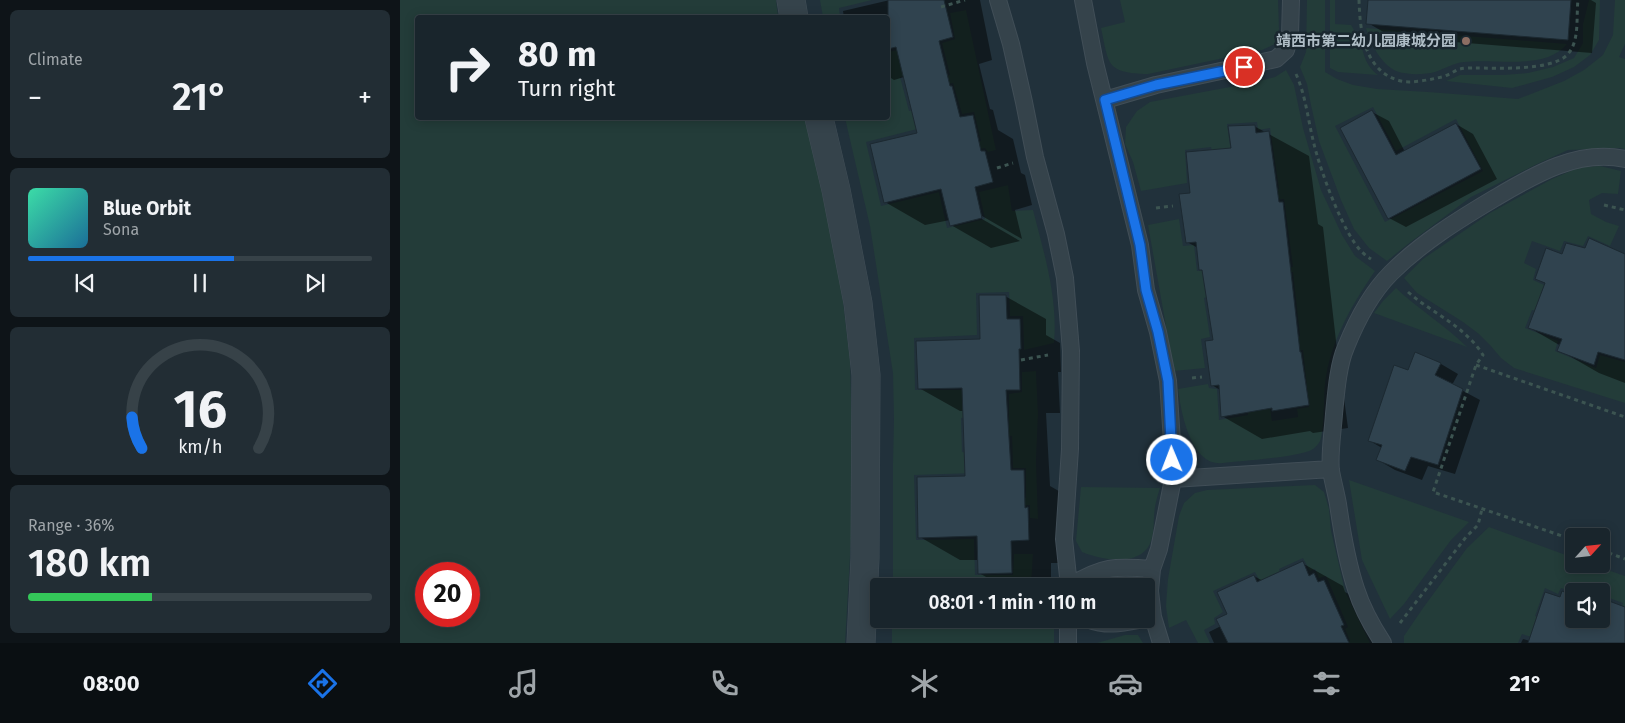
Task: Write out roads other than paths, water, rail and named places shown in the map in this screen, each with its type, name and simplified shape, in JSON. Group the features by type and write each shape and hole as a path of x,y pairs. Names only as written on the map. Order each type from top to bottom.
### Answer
{"street":[{"path":"791,0 794,15"},
{"path":"820,120 831,162 858,303 866,375 865,558 861,643"}],"lane":[{"path":"998,0 1015,64 1035,157 1056,234 1065,278 1071,351 1070,449 1064,539 1068,578"},
{"path":"1083,0 1095,63 1140,245 1146,290 1158,332 1168,381 1172,442 1172,479 1159,549 1152,569 1151,578"},
{"path":"1105,100 1156,85 1276,59 1286,50 1290,35 1291,0"},
{"path":"1382,642 1367,617 1356,589 1331,469 1336,391 1345,348 1372,296 1390,274 1447,227 1516,185 1568,161 1589,157 1613,156 1625,159"},
{"path":"1172,479 1331,469"},
{"path":"1083,578 1116,567 1152,569"},
{"path":"1068,628 1068,643"},
{"path":"1153,628 1161,643"}],"place":[{"name":"靖西市第二幼儿园康城分园","path":"1466,41"}]}
